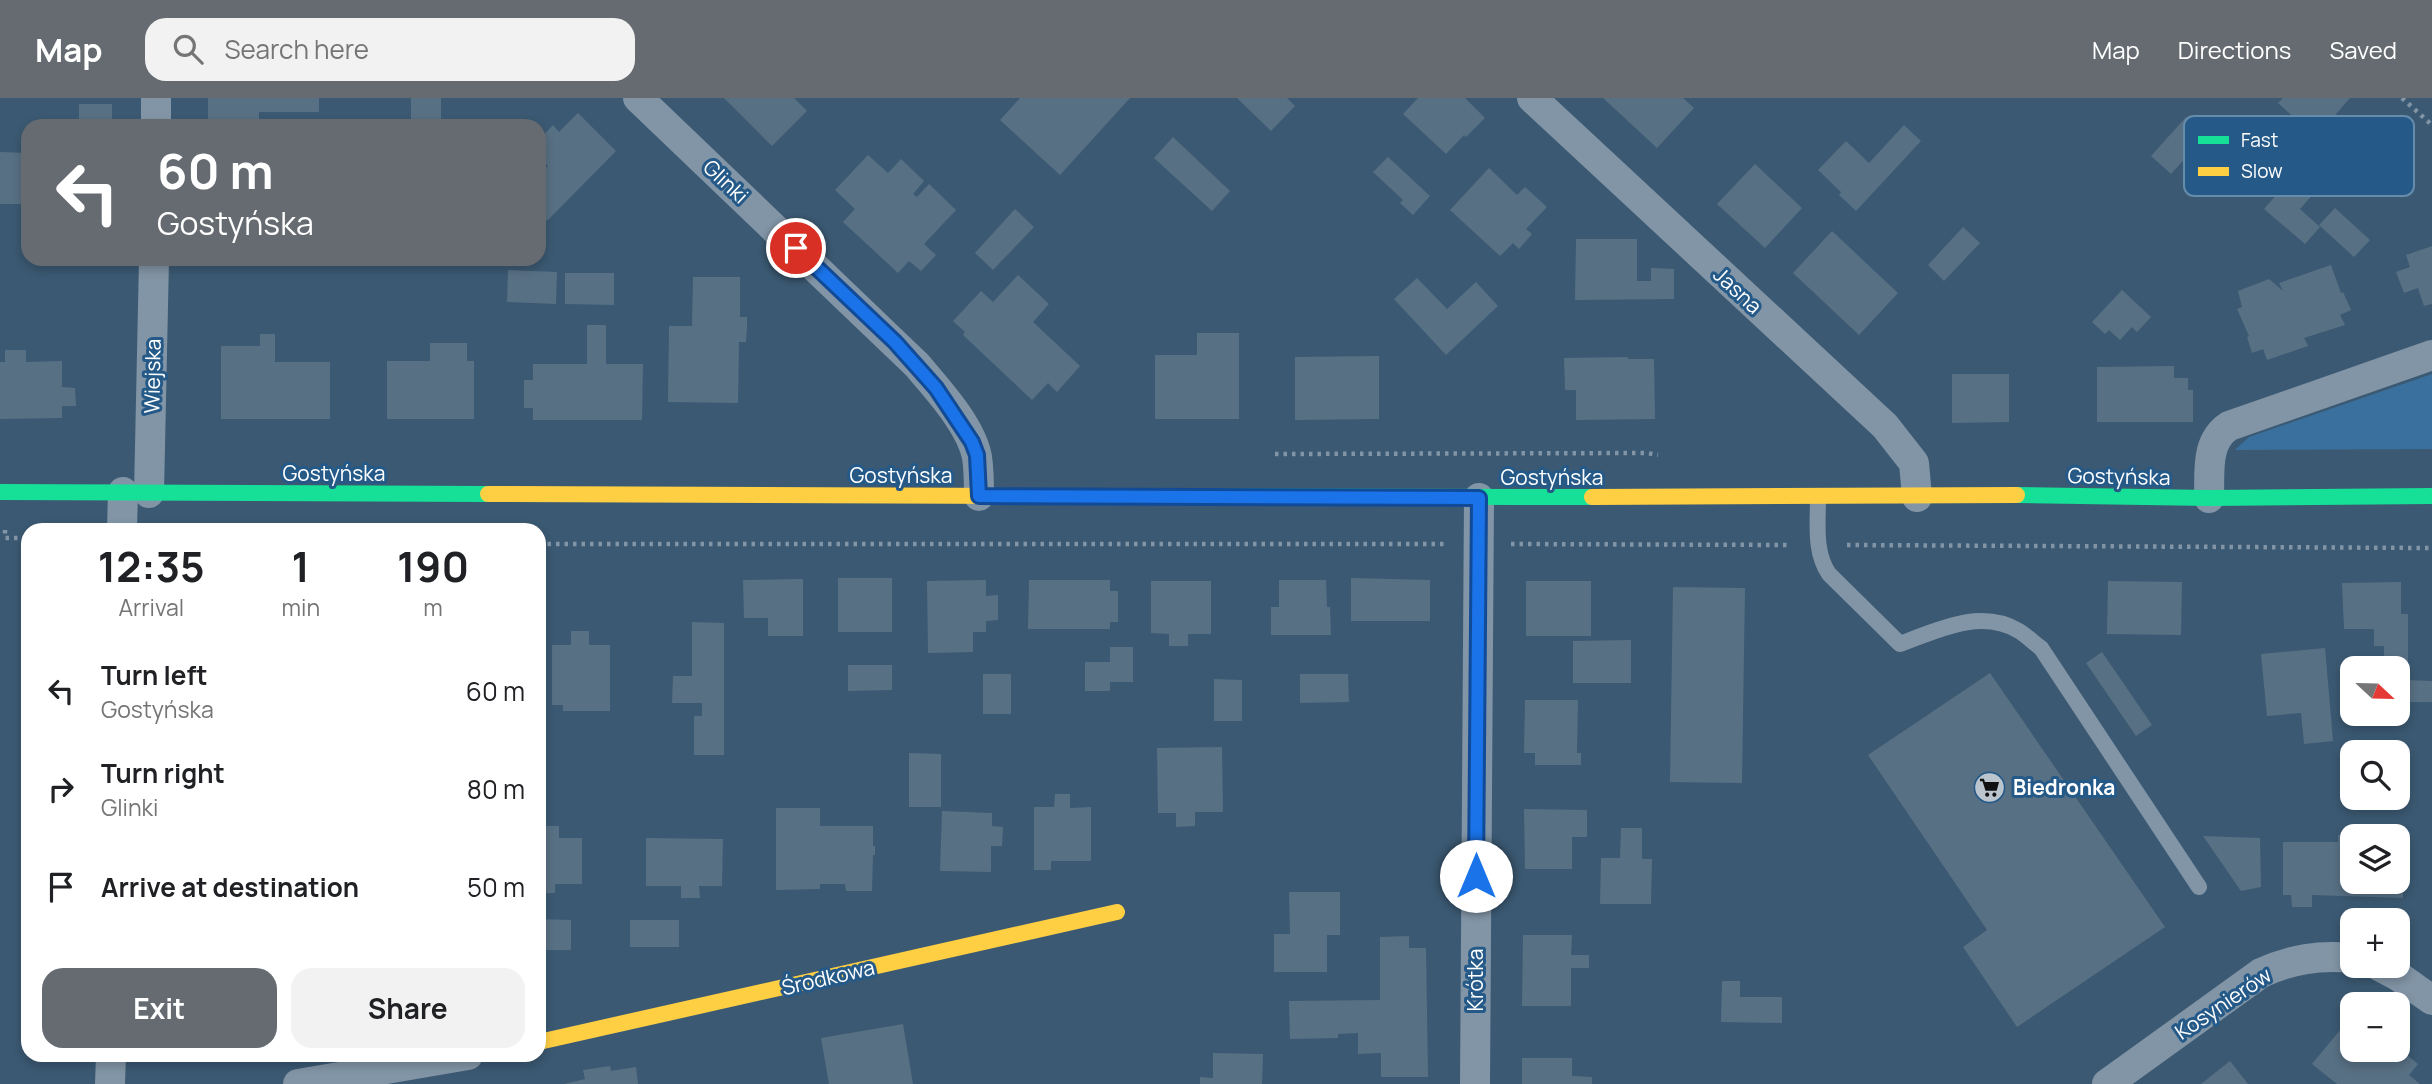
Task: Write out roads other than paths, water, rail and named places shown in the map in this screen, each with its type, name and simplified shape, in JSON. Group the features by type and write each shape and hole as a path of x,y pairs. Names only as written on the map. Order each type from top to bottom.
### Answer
{"street":[{"path":"156,98 156,119"},
{"name":"Glinki","path":"638,98 917,365 952,410 972,442 977,455 979,496"},
{"name":"Jasna","path":"1532,98 1885,426 1914,463 1917,497"},
{"name":"Wiejska","path":"125,523 136,492 152,266"},
{"path":"2209,498 2211,449 2220,432 2229,426 2432,355"},
{"name":"Gostyńska","path":"0,492 1479,498 2432,496"},
{"name":"Krótka","path":"1475,1084 1479,498"},
{"name":"Środkowa","path":"546,1040 1117,912"},
{"name":"Kosynierów","path":"2107,1084 2261,974 2283,963 2306,958 2340,957"},
{"path":"2401,978 2432,1000"},
{"path":"110,1084 111,1062"},
{"path":"298,1084 427,1062"}],"lane":[{"path":"1818,497 1822,564 1900,643 1965,621 1996,622 2019,631 2041,648 2199,887"}],"place":[{"name":"Biedronka","path":"1990,787"}]}
